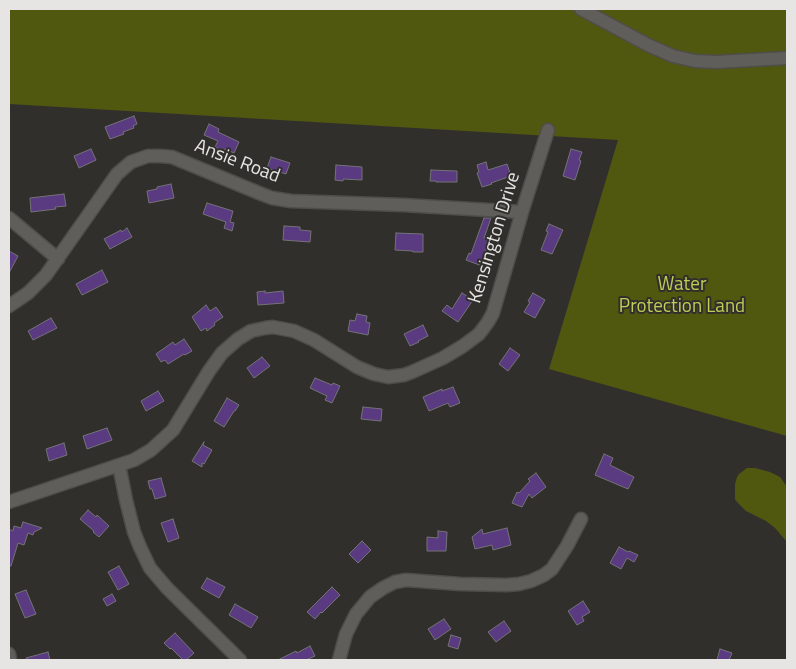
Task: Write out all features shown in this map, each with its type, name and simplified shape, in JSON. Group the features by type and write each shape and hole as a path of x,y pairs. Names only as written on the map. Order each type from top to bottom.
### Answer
{"street":[{"path":"581,9 648,45 673,56 695,61 716,62 787,58"},
{"name":"Kensington Drive","path":"9,502 143,456 168,436 178,423 217,359 227,348 251,331 279,328 294,331 314,340 357,367 388,377 412,372 454,352 478,334 495,308 522,212 548,130"},
{"name":"Ansie Road","path":"9,306 36,287 46,275 117,174 136,160 154,156 172,157 272,198 291,201 522,212"},
{"path":"9,218 58,259"},
{"path":"119,465 134,532 150,568 166,588 240,660"},
{"path":"339,660 346,634 356,614 370,598 383,588 394,582 406,580 507,585 531,581 552,569 581,519"},
{"path":"9,654 10,660"}],"green space":[{"name":"Water Protection Land","path":"9,9 787,9 787,436 549,369 618,140 9,104"},
{"path":"747,468 770,472 780,477 787,487 787,542 775,528 746,511 735,499 737,477"}],"building":[{"path":"134,116 137,124 133,126 134,128 110,139 105,127"},
{"path":"209,124 219,129 218,132 239,142 234,153 215,147 218,141 204,135"},
{"path":"91,149 96,160 79,168 74,156"},
{"path":"571,149 582,152 575,180 563,176"},
{"path":"271,157 290,163 286,174 267,168"},
{"path":"486,162 488,170 507,164 511,176 482,187 477,173 479,172 477,165"},
{"path":"336,165 362,167 362,180 335,180"},
{"path":"431,170 457,171 457,182 430,181"},
{"path":"171,184 174,198 149,203 147,191"},
{"path":"64,194 66,206 31,212 30,198"},
{"path":"207,203 233,211 230,222 234,223 232,231 224,228 226,222 203,214"},
{"path":"484,218 491,218 484,238 488,240 482,266 466,260 469,253 471,254"},
{"path":"549,224 563,230 552,254 541,250"},
{"path":"284,226 300,227 300,230 311,231 310,242 283,240"},
{"path":"127,228 132,237 110,249 104,239"},
{"path":"396,233 423,234 423,252 395,250"},
{"path":"9,251 18,256 9,273"},
{"path":"102,270 108,282 82,295 76,284"},
{"path":"265,291 265,293 283,291 284,303 258,305 257,292"},
{"path":"462,293 473,300 458,322 442,311 447,305 452,309"},
{"path":"533,293 545,300 535,318 524,312"},
{"path":"206,305 210,311 216,307 223,317 207,331 206,328 201,331 192,317"},
{"path":"357,314 367,316 366,322 370,323 368,335 348,331 350,320 355,321"},
{"path":"51,318 57,328 33,340 28,331"},
{"path":"423,325 428,336 410,346 404,334"},
{"path":"184,339 192,351 168,364 165,360 161,362 156,354 173,342 175,345"},
{"path":"510,348 520,355 508,371 499,364"},
{"path":"262,357 270,366 254,378 247,368"},
{"path":"315,378 340,386 332,403 325,400 327,396 310,388"},
{"path":"453,387 460,403 450,407 448,403 429,411 423,397 442,389 442,391"},
{"path":"158,391 164,401 146,411 141,401"},
{"path":"227,398 239,405 224,427 214,421"},
{"path":"363,407 382,409 381,421 361,419"},
{"path":"107,428 112,440 87,449 83,436"},
{"path":"204,442 203,445 212,450 204,464 202,463 202,467 192,461"},
{"path":"64,443 67,455 49,461 46,449"},
{"path":"604,454 613,458 610,465 634,477 628,489 595,475"},
{"path":"536,473 546,487 532,498 529,494 522,507 512,503 517,492 519,493 530,481 528,479"},
{"path":"161,478 166,496 155,499 148,481"},
{"path":"88,510 109,526 99,537 80,519"},
{"path":"173,519 179,538 168,542 161,523"},
{"path":"23,522 42,528 34,532 33,535 28,533 24,545 18,543 11,566 9,566 9,529 13,531 14,526 21,528"},
{"path":"507,528 511,545 493,550 492,545 475,549 472,537 482,529 483,534"},
{"path":"438,531 447,532 446,551 427,551 427,537 438,538"},
{"path":"362,541 371,550 358,563 349,554"},
{"path":"619,547 638,555 634,562 627,558 621,569 610,563"},
{"path":"119,566 129,584 118,590 108,572"},
{"path":"207,578 225,587 219,598 201,588"},
{"path":"332,587 340,595 315,619 307,612"},
{"path":"26,590 36,614 25,618 15,594"},
{"path":"112,594 116,601 107,606 103,599"},
{"path":"583,601 590,612 582,617 584,621 577,625 568,611"},
{"path":"235,604 258,617 251,628 229,615"},
{"path":"444,619 451,629 435,640 428,629"},
{"path":"504,621 511,631 496,642 488,632"},
{"path":"175,633 194,653 186,660 183,660 164,643"},
{"path":"451,635 461,638 458,649 448,646"},
{"path":"310,646 315,656 306,660 278,660 296,651 297,653"},
{"path":"720,649 732,653 729,660 717,660"},
{"path":"48,652 50,660 27,660 26,658"}]}
